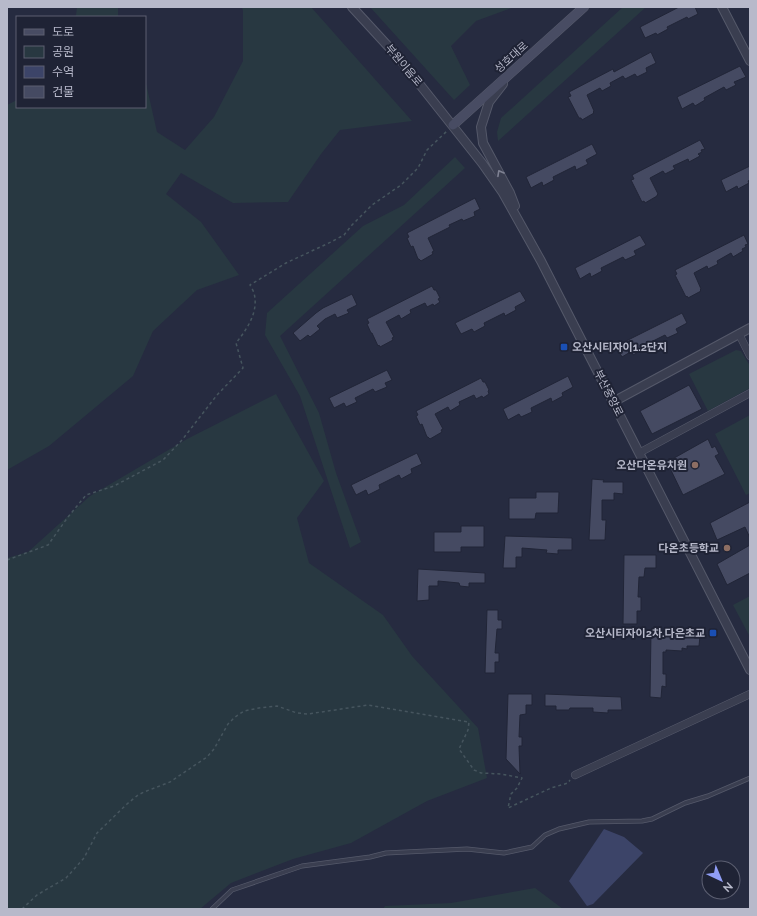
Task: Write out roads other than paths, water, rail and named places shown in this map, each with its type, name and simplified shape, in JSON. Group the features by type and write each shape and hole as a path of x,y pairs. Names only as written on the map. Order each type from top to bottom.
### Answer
{"main road":[{"name":"성호대로","path":"453,125 584,7"}],"street":[{"name":"부원이음로","path":"352,7 398,57 453,125"},
{"path":"722,7 750,61"},
{"path":"509,75 490,102 481,127 482,143 510,193 520,222"},
{"name":"부산중앙로","path":"453,125 499,187 520,222 750,670"},
{"path":"613,402 750,328"},
{"path":"739,334 750,356"},
{"path":"639,453 750,393"},
{"path":"575,774 750,694"}],"lane":[{"path":"212,909 232,890 302,866 370,857 386,853 466,849 504,853 532,847 545,835 559,829 589,822 642,821 652,819 685,803 708,796 750,778"}],"water":[{"path":"604,829 624,837 643,853 593,904 587,906 569,881"}],"place":[{"name":"오산시티자이1.2단지","path":"564,347"},
{"name":"오산다온유치원","path":"695,465"},
{"name":"다온초등학교","path":"727,548"},
{"name":"오산시티자이2차.다은초교","path":"713,633"}]}
